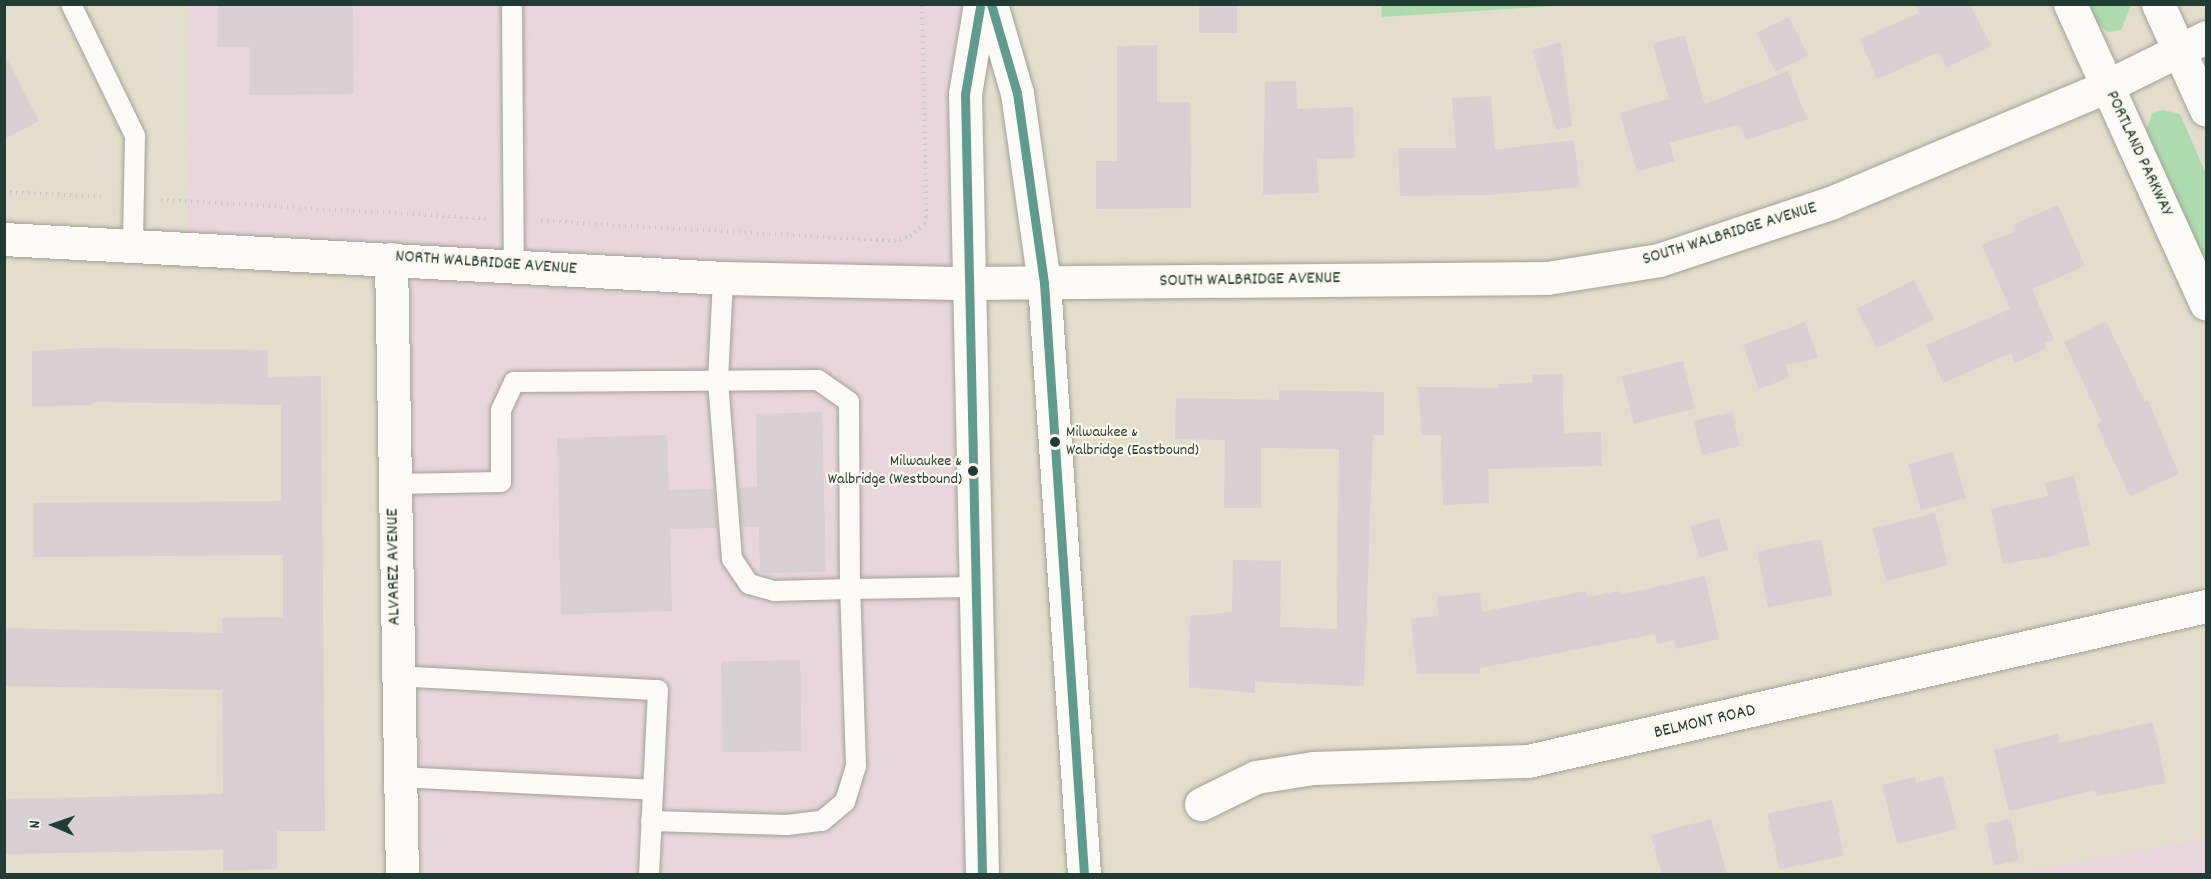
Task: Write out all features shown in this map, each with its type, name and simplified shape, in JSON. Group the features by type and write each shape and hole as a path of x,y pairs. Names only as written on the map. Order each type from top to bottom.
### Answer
{"street":[{"path":"980,4 965,94 982,874"},
{"path":"992,4 1017,93 1044,283 1084,874"},
{"name":"PORTLAND PARKWAY","path":"2070,4 2206,304"},
{"path":"2158,4 2193,44 2206,110"},
{"name":"SOUTH WALBRIDGE AVENUE","path":"968,284 1547,278 1659,260 1833,202 2107,86 2193,44"},
{"name":"NORTH WALBRIDGE AVENUE","path":"4,239 723,278 968,284"},
{"name":"ALVAREZ AVENUE","path":"391,259 396,676 402,874"},
{"name":"BELMONT ROAD","path":"1201,804 1256,777 1313,768 1480,765 1539,759 2206,606"}],"lane":[{"path":"71,4 135,136 133,245"},
{"path":"512,4 514,267"},
{"path":"723,278 718,381 732,559 749,584 774,591 976,587"},
{"path":"394,484 501,482 501,410 514,382 818,380 849,402 850,590 856,765 845,802 822,821 787,825 651,821"},
{"path":"396,676 658,690 649,874"},
{"path":"399,777 653,790"}],"path":[{"path":"4,192 894,241 910,236 925,224 926,217 922,4"}],"shaded area":[{"path":"189,5 980,5 982,874 402,874 391,259 187,248"},
{"path":"2206,838 2206,874 2014,874"}],"green space":[{"path":"1381,4 1569,5 1382,17"},
{"path":"2130,4 2131,6 2121,30 2108,32 2095,22 2087,5"},
{"path":"2163,110 2180,114 2206,174 2206,273 2144,136 2152,113"}],"building":[{"path":"218,4 353,4 354,94 250,95 250,47 218,47"},
{"path":"1199,4 1237,4 1237,33 1199,33"},
{"path":"1915,4 1970,4 1991,46 1946,68 1939,52 1877,79 1860,39 1919,13"},
{"path":"1789,17 1808,56 1775,71 1757,33"},
{"path":"1684,35 1705,104 1788,71 1807,119 1746,140 1739,124 1669,143 1675,161 1637,172 1620,113 1669,99 1653,44"},
{"path":"1561,42 1572,126 1556,130 1533,50"},
{"path":"1157,45 1157,102 1190,102 1191,208 1096,209 1096,161 1117,161 1117,46"},
{"path":"4,53 39,121 4,139"},
{"path":"1296,81 1297,109 1353,107 1355,158 1317,159 1318,193 1263,195 1265,82"},
{"path":"1491,96 1495,150 1574,140 1580,187 1490,195 1400,196 1398,148 1456,148 1452,98"},
{"path":"2058,205 2085,266 2032,289 2054,340 2045,343 2046,348 2015,363 2011,353 1943,383 1926,345 2010,309 1982,245 2015,231 2013,225"},
{"path":"1914,280 1934,319 1877,348 1857,309"},
{"path":"2106,321 2145,402 2148,400 2179,474 2130,496 2097,425 2102,422 2064,342"},
{"path":"1805,322 1818,358 1786,365 1789,378 1759,389 1743,345"},
{"path":"84,348 268,350 268,377 321,376 325,831 277,831 277,869 223,870 223,850 4,854 4,799 223,794 222,690 4,686 4,628 222,633 222,618 283,617 283,555 34,557 34,503 281,501 281,405 92,402 92,405 32,406 32,351"},
{"path":"1683,361 1695,409 1634,424 1622,376"},
{"path":"1562,374 1564,433 1601,432 1602,466 1488,469 1489,503 1443,505 1441,435 1422,435 1418,387 1499,388 1499,384 1533,383 1532,375"},
{"path":"1279,390 1384,392 1384,435 1373,435 1364,686 1255,682 1255,693 1189,687 1190,616 1232,612 1233,560 1281,561 1280,627 1337,629 1339,449 1261,448 1261,508 1224,508 1225,440 1175,439 1176,398 1279,400"},
{"path":"822,412 826,572 760,573 759,527 742,527 738,488 757,487 756,414"},
{"path":"1732,412 1740,446 1702,455 1694,421"},
{"path":"667,435 669,490 714,489 717,528 670,529 672,611 561,614 557,438"},
{"path":"1953,452 1965,498 1921,510 1909,464"},
{"path":"2074,476 2090,545 2060,552 2060,555 2003,564 1991,509 2048,496 2045,483"},
{"path":"1935,513 1948,565 1886,581 1873,528"},
{"path":"1719,518 1728,550 1699,558 1690,526"},
{"path":"1821,539 1832,595 1768,607 1757,551"},
{"path":"1705,576 1719,639 1676,649 1674,640 1657,644 1655,634 1480,668 1480,674 1417,674 1411,619 1439,616 1437,597 1480,593 1482,612 1586,591 1588,597 1619,591 1620,595"},
{"path":"800,660 802,751 723,752 721,661"},
{"path":"2153,722 2166,783 2096,796 2095,790 2009,811 1994,750 2058,734 2060,743"},
{"path":"1943,776 1957,829 1897,844 1882,785 1915,777 1916,783"},
{"path":"1832,800 1844,856 1779,869 1767,814"},
{"path":"1711,819 1727,874 1662,874 1651,835"},
{"path":"2011,819 2019,860 1993,865 1985,824"}],"transit line":[{"path":"991,4 1017,93 1044,283 1084,874"},
{"path":"980,7 965,94 982,874"}],"place":[{"name":"Milwaukee & Walbridge (Eastbound)","path":"1055,442"},
{"name":"Milwaukee & Walbridge (Westbound)","path":"973,471"}]}
